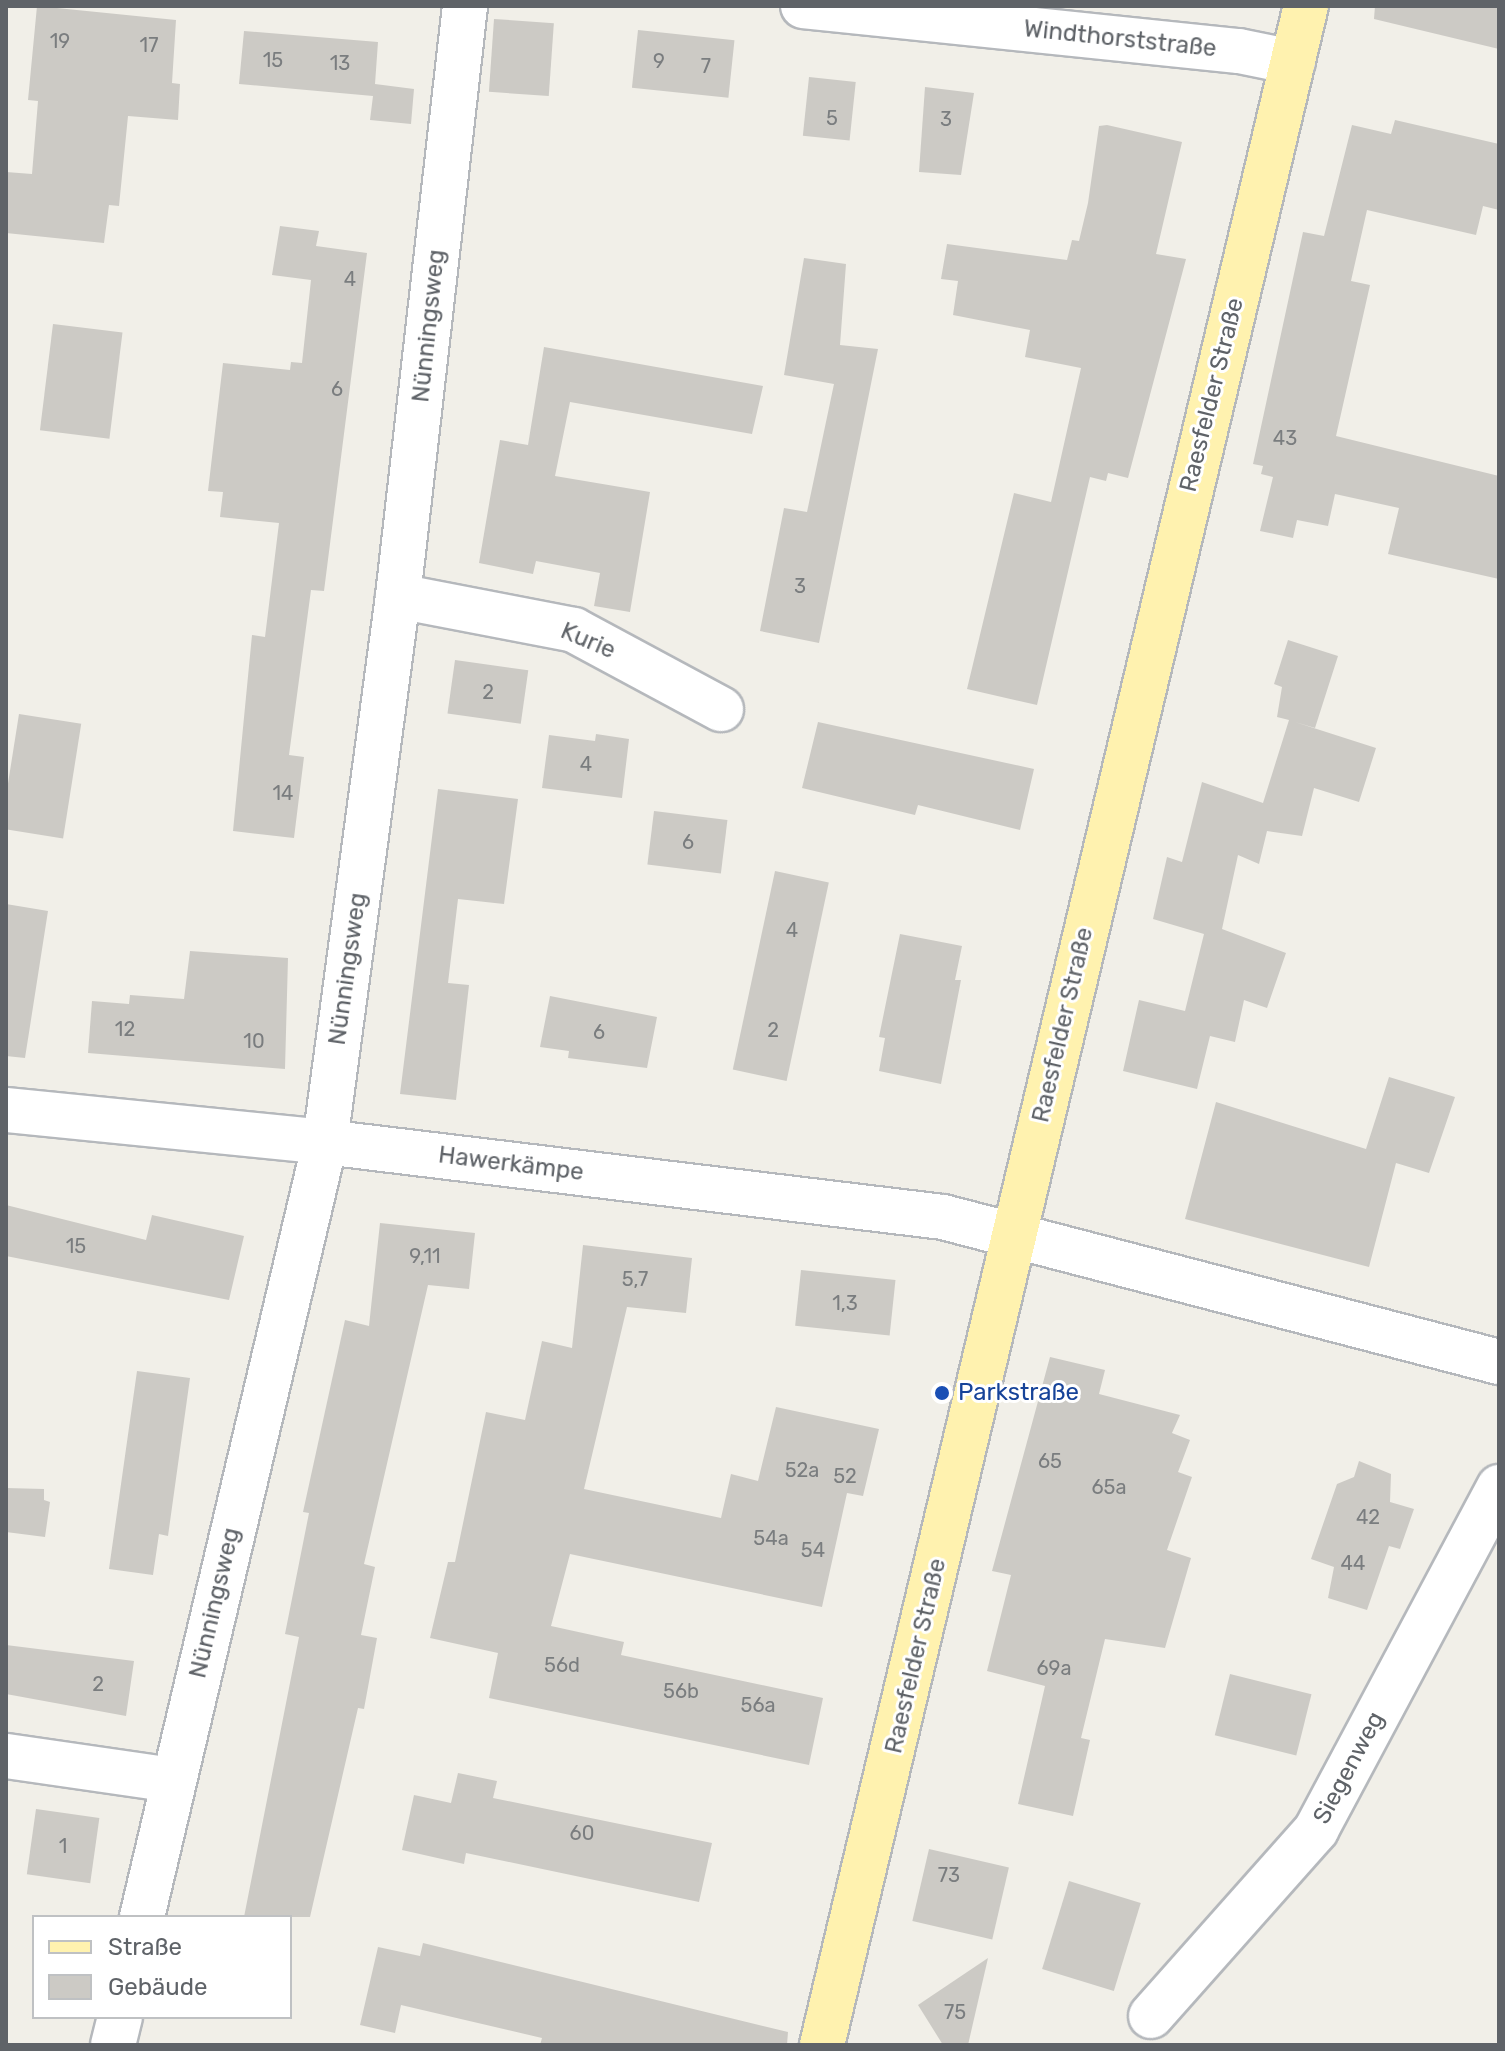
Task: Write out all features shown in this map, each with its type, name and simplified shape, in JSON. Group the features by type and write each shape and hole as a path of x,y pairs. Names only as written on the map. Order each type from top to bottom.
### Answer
{"main road":[{"name":"Raesfelder Straße","path":"822,2045 1306,6"}],"street":[{"name":"Nünningsweg","path":"142,1915 325,1142 398,596 465,6"},
{"name":"Windthorststraße","path":"803,6 1239,51 1293,62"},
{"name":"Kurie","path":"398,596 574,630 721,709"},
{"name":"Hawerkämpe","path":"6,1110 325,1142 943,1217 1013,1235"},
{"path":"1013,1235 1499,1362"},
{"name":"Siegenweg","path":"1151,2016 1316,1830 1499,1487"},
{"path":"6,1756 173,1780"},
{"path":"113,2045 120,2019"}],"building":[{"path":"37,6 176,20 172,83 180,84 178,120 128,116 119,206 109,205 104,243 6,233 6,172 32,174 38,101 28,100"},
{"path":"1375,6 1499,6 1499,49 1374,19"},
{"path":"494,19 554,23 549,96 489,92"},
{"path":"638,30 734,40 728,98 632,88"},
{"path":"244,31 378,42 375,84 414,89 411,124 370,120 373,96 239,84"},
{"path":"809,77 856,82 850,141 803,136"},
{"path":"925,87 974,93 961,175 919,172"},
{"path":"1395,120 1499,144 1499,210 1483,206 1476,235 1367,210 1351,281 1370,285 1336,436 1499,476 1499,579 1388,554 1399,508 1335,494 1328,526 1297,520 1293,538 1260,531 1273,477 1261,474 1263,466 1253,464 1303,232 1324,236 1352,125 1391,134"},
{"path":"1107,125 1182,142 1156,254 1186,259 1128,478 1108,473 1106,481 1090,477 1037,705 967,689 1014,493 1051,502 1081,368 1025,357 1030,330 953,315 958,281 941,279 947,244 1067,260 1072,240 1079,241 1099,126"},
{"path":"280,226 319,231 316,246 367,253 324,591 311,590 289,755 304,757 294,838 233,831 252,635 265,637 279,523 220,517 223,492 208,491 223,363 290,370 291,362 302,363 311,280 272,275"},
{"path":"804,258 846,264 840,345 878,349 819,643 760,631 784,508 807,512 834,384 784,375"},
{"path":"53,324 122,333 109,439 40,430"},
{"path":"544,347 763,386 752,434 570,402 555,476 650,492 630,612 594,606 600,573 536,561 533,574 479,563 500,440 528,445"},
{"path":"1288,640 1338,656 1315,728 1295,722 1376,748 1359,802 1314,788 1302,836 1267,831 1259,864 1238,855 1222,929 1286,953 1267,1008 1244,1000 1235,1042 1210,1036 1197,1089 1123,1071 1139,1000 1185,1011 1204,934 1153,919 1167,857 1182,862 1202,782 1263,803 1289,720 1277,717 1282,687 1274,684"},
{"path":"455,660 528,670 521,724 447,713"},
{"path":"19,714 81,724 63,838 6,829 6,796"},
{"path":"818,722 1034,769 1020,830 918,805 915,815 802,788"},
{"path":"596,734 629,739 622,798 542,788 549,735 595,741"},
{"path":"438,789 518,799 504,904 458,899 448,983 469,985 456,1100 400,1094"},
{"path":"654,811 727,820 721,874 647,865"},
{"path":"775,871 829,882 787,1081 733,1070"},
{"path":"6,904 48,911 25,1058 6,1056"},
{"path":"900,934 962,946 955,980 961,980 941,1084 879,1071 885,1038 879,1037"},
{"path":"190,951 288,958 285,1069 88,1053 92,1001 129,1004 130,995 184,999"},
{"path":"550,996 657,1017 647,1068 568,1058 569,1051 540,1047"},
{"path":"1389,1077 1455,1097 1429,1173 1396,1163 1369,1267 1185,1219 1216,1102 1366,1149"},
{"path":"6,1205 146,1240 152,1215 244,1236 229,1300 6,1256"},
{"path":"380,1223 475,1233 469,1289 428,1285 364,1564 375,1567 361,1635 377,1638 364,1709 358,1708 310,1917 244,1915 299,1637 285,1634 309,1513 303,1512 345,1320 369,1326"},
{"path":"583,1245 692,1258 686,1313 627,1307 584,1489 721,1518 731,1474 758,1481 776,1407 879,1429 863,1496 847,1493 822,1607 570,1554 551,1626 624,1642 621,1655 823,1698 809,1765 489,1698 498,1653 430,1638 448,1562 455,1562 486,1412 525,1420 542,1341 572,1348"},
{"path":"801,1270 895,1280 890,1336 795,1326"},
{"path":"1050,1357 1105,1370 1099,1394 1180,1415 1172,1433 1190,1440 1178,1472 1192,1477 1167,1550 1191,1558 1165,1648 1105,1639 1081,1738 1090,1740 1073,1816 1018,1804 1045,1686 987,1671 1011,1575 992,1571"},
{"path":"137,1371 190,1378 168,1536 159,1534 153,1575 109,1569"},
{"path":"1359,1461 1391,1474 1390,1502 1414,1509 1400,1549 1389,1546 1367,1610 1328,1598 1334,1567 1311,1559 1337,1484 1354,1477"},
{"path":"6,1488 44,1489 44,1500 50,1502 45,1537 6,1532"},
{"path":"6,1645 134,1661 126,1716 6,1694"},
{"path":"1230,1674 1312,1694 1296,1755 1215,1735"},
{"path":"458,1773 497,1781 493,1798 712,1843 699,1902 466,1853 464,1864 402,1850 414,1795 451,1803"},
{"path":"36,1809 99,1818 90,1883 27,1874"},
{"path":"929,1849 1009,1867 992,1940 912,1921"},
{"path":"1069,1881 1141,1903 1114,1991 1042,1969"},
{"path":"423,1943 788,2032 787,2045 540,2045 542,2038 401,2005 395,2033 360,2025 378,1947 420,1956"},
{"path":"988,1958 968,2045 943,2045 918,2005"}],"place":[{"name":"Parkstraße","path":"942,1393"}]}
